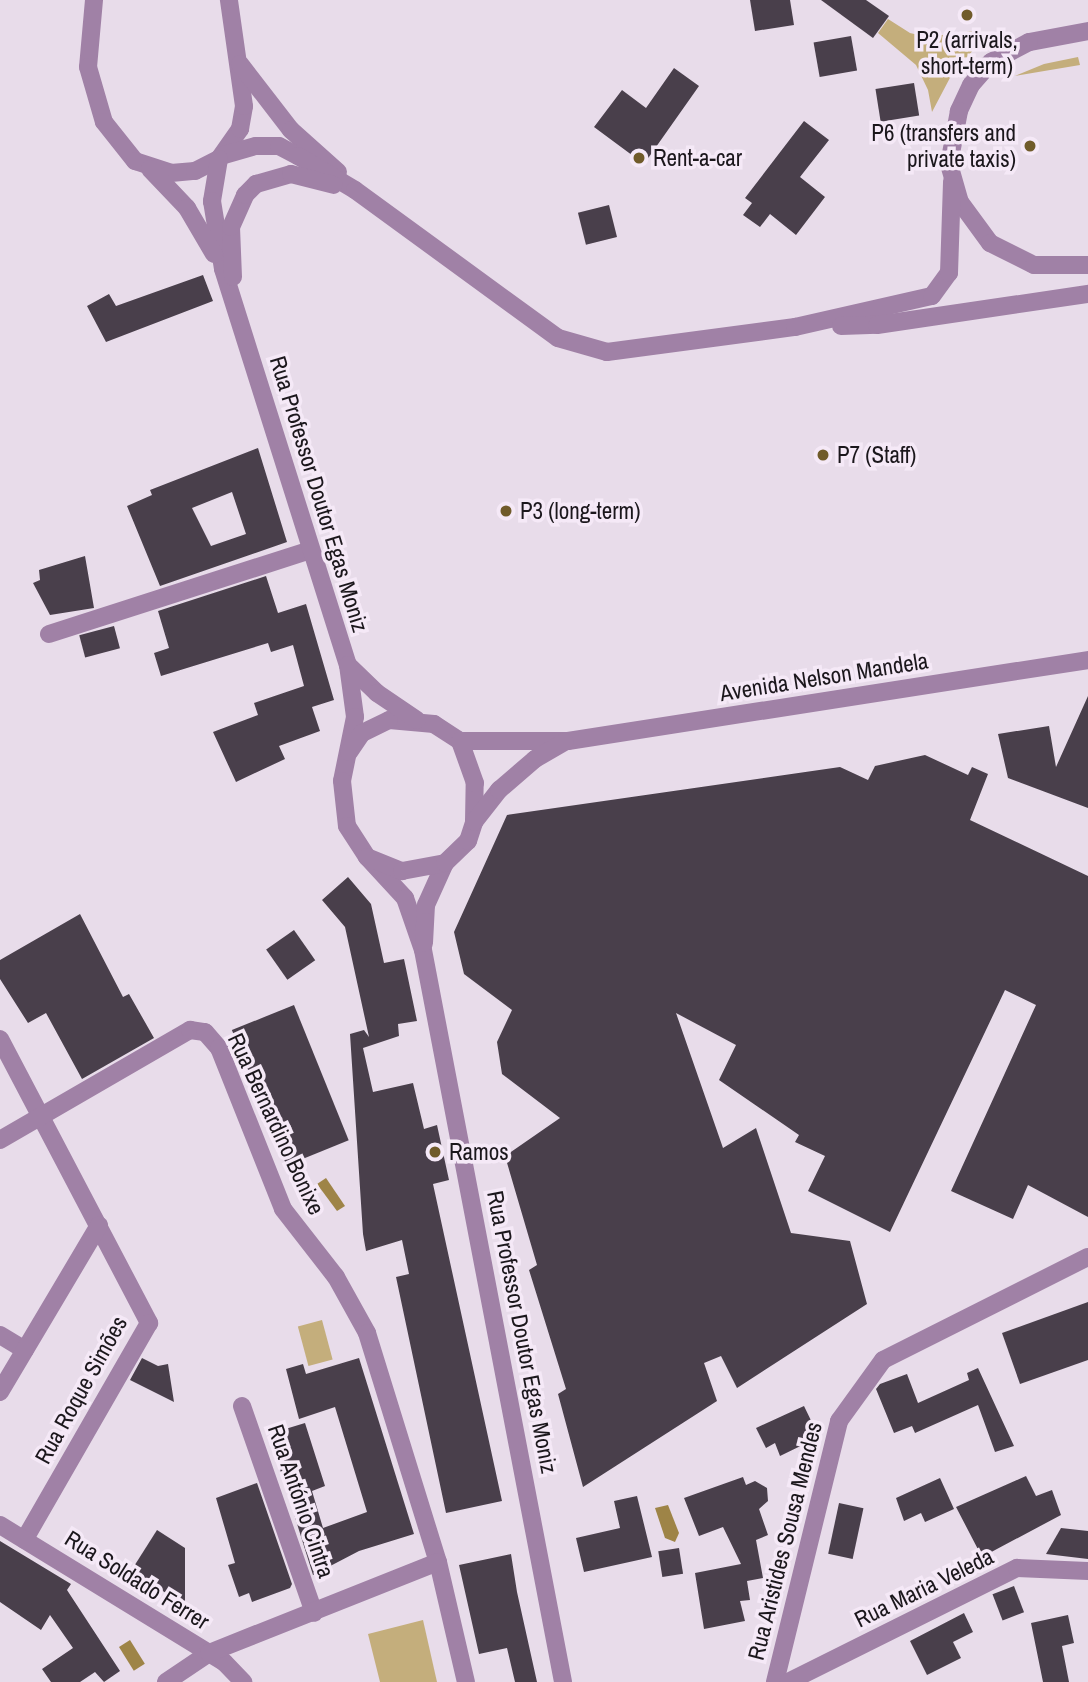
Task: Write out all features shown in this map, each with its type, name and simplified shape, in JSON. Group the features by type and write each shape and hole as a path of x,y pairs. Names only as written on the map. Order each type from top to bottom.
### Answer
{"street":[{"path":"229,0 244,106 240,129 222,157 212,201 223,269 234,306"},
{"path":"89,6 88,67 104,122 118,145 150,169 187,208 223,269"},
{"path":"150,169 171,173 195,171 222,157 256,146 279,146 355,190 549,331 581,347 631,352 795,327 920,301 937,291 949,273 952,181 950,145 959,111 971,85 991,62 1029,42 1088,31"},
{"path":"240,64 291,130 355,190"},
{"path":"234,306 231,227 244,195 272,176 291,174 355,190"},
{"path":"952,181 971,221 1008,255 1034,265 1088,265"},
{"path":"795,327 877,325 1088,294"},
{"name":"Rua Professor Doutor Egas Moniz","path":"234,306 348,665 355,716 349,752"},
{"path":"49,634 310,550"},
{"name":"Avenida Nelson Mandela","path":"460,741 568,741 1088,660"},
{"path":"348,665 377,693 417,720"},
{"path":"389,720 417,720 434,724 460,741 475,783 474,822 468,841 445,863 426,905 423,950 405,898 368,857 347,826 342,803 349,752 362,733 389,720"},
{"path":"474,822 517,774 568,741"},
{"path":"368,857 402,871 445,863"},
{"name":"Rua Professor Doutor Egas Moniz","path":"423,950 563,1682"},
{"name":"Rua Bernardino Bonixe","path":"0,1140 190,1031 205,1032 219,1048 284,1209 356,1307 438,1562 466,1682"},
{"path":"0,1039 99,1225 0,1392"},
{"name":"Rua Roque Simões","path":"24,1540 149,1323 99,1225"},
{"name":"Rua Aristides Sousa Mendes","path":"775,1682 839,1421 883,1360 1088,1257"},
{"path":"0,1335 25,1350"},
{"name":"Rua António Cintra","path":"242,1406 314,1612"},
{"name":"Rua Soldado Ferrer","path":"0,1525 209,1653 243,1682"},
{"path":"166,1682 209,1653 438,1562"},
{"name":"Rua Maria Veleda","path":"788,1682 1017,1568 1088,1571"}],"shaded area":[{"path":"888,19 910,33 927,37 980,30 976,47 952,74 932,112 928,90 916,65 878,33"},
{"path":"1078,57 1080,65 1015,76 1044,64"},
{"path":"326,1178 345,1206 337,1211 317,1184"},
{"path":"322,1320 333,1360 308,1366 298,1326"},
{"path":"668,1505 679,1533 675,1542 665,1538 655,1508"},
{"path":"423,1620 437,1682 380,1682 368,1634"},
{"path":"130,1640 145,1664 134,1671 119,1647"}],"building":[{"path":"750,0 790,0 794,25 755,31"},
{"path":"821,0 866,0 889,16 873,38"},
{"path":"851,36 857,70 820,77 814,43"},
{"path":"674,68 699,86 644,164 594,127 622,90 646,108"},
{"path":"914,83 919,116 881,122 875,89"},
{"path":"804,121 829,140 800,177 825,197 796,235 770,214 760,227 743,215 752,203 745,198"},
{"path":"609,205 617,237 586,245 578,213"},
{"path":"203,275 213,301 106,342 87,306 109,294 116,306"},
{"path":"258,448 287,542 160,586 127,506 152,495 150,490","holes":["232,492 246,534 211,546 192,508"]},
{"path":"85,556 94,608 50,615 33,583 40,580 39,570"},
{"path":"266,576 278,613 306,604 334,700 312,707 320,731 279,746 285,759 236,782 213,732 258,715 254,703 304,686 293,645 271,652 268,643 161,676 154,653 169,648 158,611"},
{"path":"114,626 120,648 85,658 79,635"},
{"path":"1088,696 1088,808 1008,778 998,734 1049,726 1056,767"},
{"path":"925,755 968,775 972,767 988,774 970,820 1088,876 1088,1217 1028,1185 1013,1219 951,1191 1036,1005 1005,990 890,1232 808,1191 825,1156 795,1142 799,1135 719,1080 736,1045 676,1013 723,1148 756,1128 791,1233 850,1241 867,1304 737,1388 721,1356 704,1363 717,1401 583,1487 558,1394 566,1389 529,1270 537,1265 505,1156 560,1118 502,1074 497,1042 512,1010 464,974 454,932 507,815 840,767 868,780 875,766"},
{"path":"348,877 371,904 384,963 404,959 417,1021 398,1024 399,1036 363,1048 373,1092 413,1083 424,1129 437,1125 449,1180 433,1184 502,1501 446,1513 396,1277 409,1274 402,1240 366,1251 363,1234 350,1034 364,1030 369,1037 345,927 322,900"},
{"path":"80,914 123,997 129,994 154,1038 82,1079 46,1013 28,1023 0,979 0,960"},
{"path":"294,930 315,960 287,980 266,950"},
{"path":"294,1005 349,1140 287,1165 232,1030"},
{"path":"1088,1302 1088,1360 1020,1384 1002,1333"},
{"path":"142,1358 158,1366 168,1364 174,1402 130,1380"},
{"path":"359,1358 414,1534 359,1551 313,1575 269,1434 305,1423 325,1486 312,1491 323,1528 367,1512 335,1407 299,1419 286,1369 303,1364 306,1374"},
{"path":"978,1368 1014,1446 995,1452 978,1405 915,1433 912,1426 894,1433 876,1389 880,1384 907,1374 918,1403 969,1380 967,1373"},
{"path":"804,1406 819,1437 780,1456 775,1443 766,1448 756,1428"},
{"path":"1026,1476 1036,1496 1052,1490 1061,1515 982,1557 956,1507"},
{"path":"743,1477 746,1485 755,1481 767,1488 768,1501 759,1509 768,1535 756,1540 763,1578 747,1581 750,1600 740,1601 745,1621 704,1629 695,1573 741,1564 723,1527 699,1536 684,1498"},
{"path":"940,1478 954,1509 925,1522 921,1513 904,1521 896,1498"},
{"path":"257,1483 292,1584 290,1588 252,1602 249,1593 239,1597 228,1565 235,1563 216,1498"},
{"path":"637,1496 652,1557 584,1572 576,1538 620,1528 614,1501"},
{"path":"839,1503 863,1508 853,1559 828,1554"},
{"path":"1061,1528 1088,1531 1088,1559 1046,1554"},
{"path":"157,1530 185,1548 185,1605 131,1571"},
{"path":"0,1541 71,1584 67,1590 120,1671 104,1682 95,1672 80,1682 51,1682 42,1669 73,1648 50,1615 41,1630 0,1602"},
{"path":"679,1548 683,1574 662,1577 658,1551"},
{"path":"511,1554 537,1682 515,1682 507,1648 479,1654 459,1565"},
{"path":"1014,1586 1024,1612 1003,1620 993,1594"},
{"path":"964,1613 973,1632 953,1642 961,1658 927,1675 910,1641"},
{"path":"1068,1615 1074,1643 1062,1646 1069,1682 1043,1682 1031,1623"}],"place":[{"name":"P2 (arrivals, short-term)","path":"967,15"},
{"name":"P6 (transfers and private taxis)","path":"1030,146"},
{"name":"Rent-a-car","path":"639,158"},
{"name":"P7 (Staff)","path":"823,455"},
{"name":"P3 (long-term)","path":"506,511"},
{"name":"Ramos","path":"435,1152"}]}
